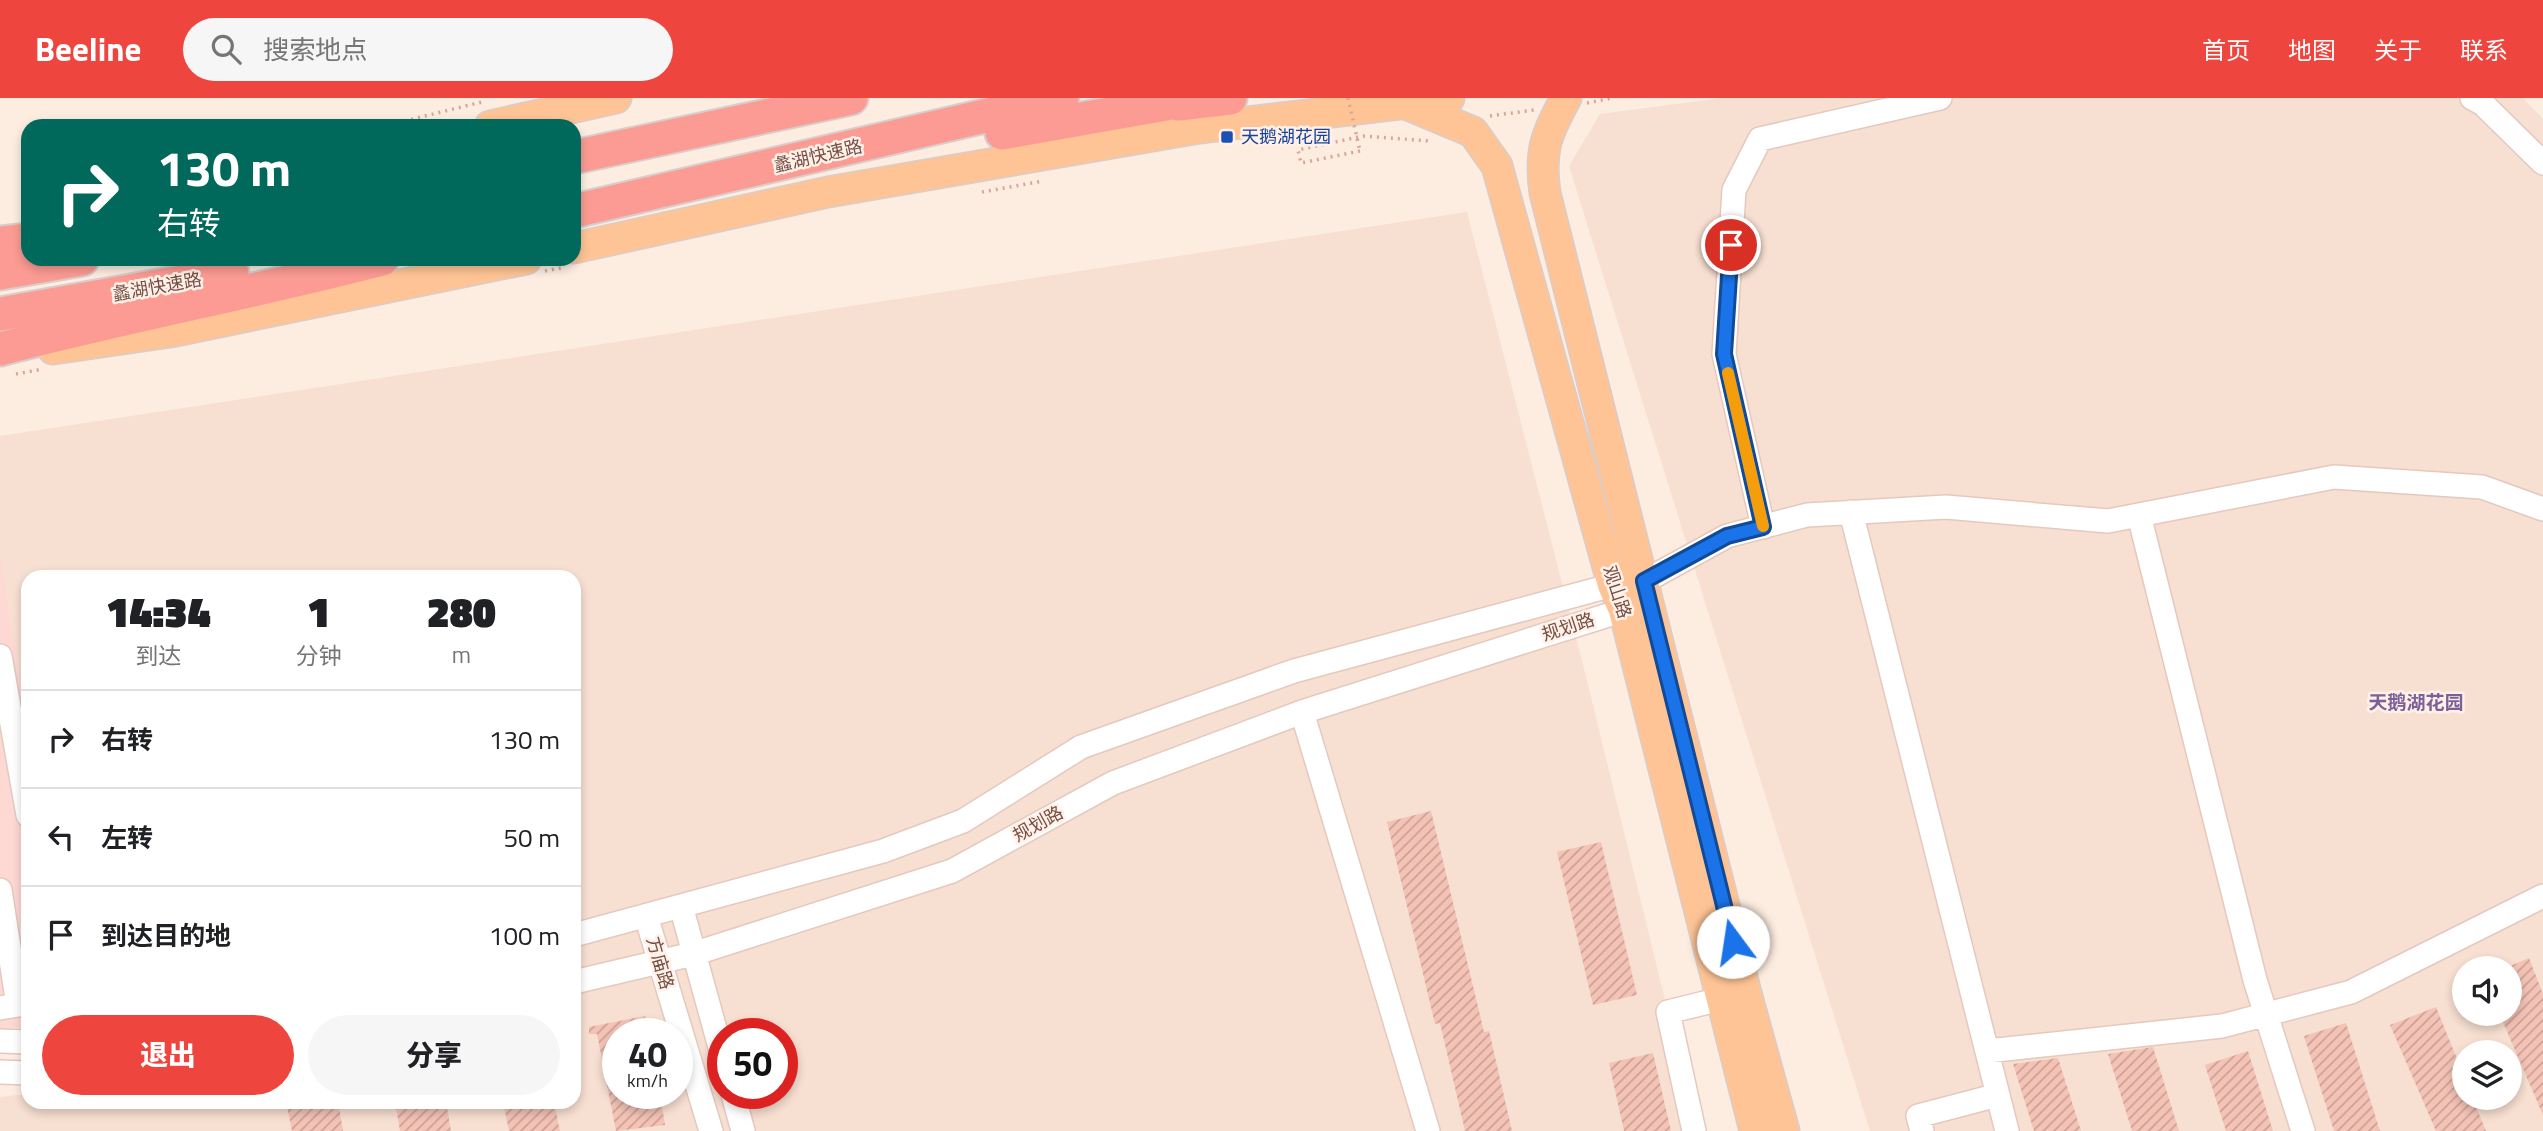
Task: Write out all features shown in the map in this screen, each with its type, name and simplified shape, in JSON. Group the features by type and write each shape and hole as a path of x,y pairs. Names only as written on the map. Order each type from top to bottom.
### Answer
{"highway":[{"path":"581,141 762,98"},
{"path":"581,156 851,98"},
{"name":"蠡湖快速路","path":"581,209 1062,98"},
{"path":"771,167 1186,101 1230,98"},
{"path":"0,243 21,241"},
{"path":"0,273 41,266"},
{"name":"蠡湖快速路","path":"0,314 273,266"},
{"path":"4,359 86,327 281,285 355,266"}],"main road":[{"path":"489,113 616,98"},
{"name":"观山路","path":"1564,102 1540,161 1545,194 1644,581 1733,996 1755,1131"},
{"name":"观山路","path":"581,255 828,192 1199,128 1406,104 1473,132 1497,166 1733,996 1784,1131"},
{"path":"0,233 21,227"},
{"path":"4,359 170,332 531,266"}],"street":[{"path":"1763,527 1724,354 1734,190 1760,139 1940,98"},
{"path":"2472,98 2483,104 2543,163"},
{"path":"1644,581 1727,536 1807,515 1945,507 2108,521 2334,477 2482,487 2543,509"},
{"path":"1851,512 2007,1131"},
{"path":"2139,515 2255,980 2269,1014 2303,1131"},
{"name":"规划路","path":"581,980 693,954 952,871 1113,783 1619,597 1644,581"},
{"name":"规划路","path":"581,938 646,916 883,851 940,830 962,821 1081,747 1294,671 1619,597"},
{"path":"0,656 21,775"},
{"path":"1302,712 1428,1131"},
{"path":"0,890 15,1008"},
{"path":"1987,1051 2222,1026 2351,992 2543,896"},
{"name":"方庙路","path":"681,906 711,1018"},
{"name":"方庙路","path":"646,916 711,1131"},
{"path":"1694,1131 1668,1012 1733,996"},
{"path":"0,1041 21,1042"},
{"path":"0,1072 21,1073"},
{"path":"1922,1131 1918,1116 1998,1096"},
{"path":"737,1109 743,1131"}],"path":[{"path":"1348,98 1360,151 1301,163 1298,150 1363,136 1445,120 1564,102 1612,98"},
{"path":"441,119 489,113"},
{"path":"1346,130 1359,128"},
{"path":"980,192 1046,181"},
{"path":"4,359 47,369"}],"shaded area":[{"path":"1723,98 2523,98 2543,119 2543,1131 1870,1131 1569,166 1600,114"},
{"path":"1467,212 1587,681 1697,1131 0,1131 0,1097 21,1095 21,1109 581,1109 581,570 21,570 21,685 0,555 0,436"},
{"path":"0,555 21,685 21,1028 0,1029"}],"building":[{"path":"1431,811 1484,1032 1489,1031 1512,1131 1465,1131 1440,1023 1435,1024 1387,822"},
{"path":"1601,842 1637,995 1593,1005 1557,852"},
{"path":"2529,958 2543,994 2543,1115 2522,1066 2522,1040 2511,1040 2505,1026 2522,1026 2522,961"},
{"path":"2436,1007 2452,1046 2452,1110 2477,1110 2486,1131 2436,1131 2390,1025"},
{"path":"2346,1023 2380,1131 2334,1131 2304,1036"},
{"path":"602,1024 602,1060 597,1034 589,1034 589,1027"},
{"path":"2153,1047 2179,1131 2132,1131 2108,1054"},
{"path":"2248,1051 2273,1131 2226,1131 2205,1065"},
{"path":"1653,1053 1671,1131 1624,1131 1609,1063"},
{"path":"2058,1058 2081,1131 2034,1131 2013,1064"},
{"path":"287,1109 339,1109 343,1131 292,1131"},
{"path":"396,1109 447,1109 451,1131 400,1131"},
{"path":"504,1109 555,1109 560,1131 509,1131"},
{"path":"612,1109 662,1109 665,1125 616,1131"}],"slow traffic":[{"path":"1728,373 1763,526"}],"place":[{"name":"天鹅湖花园","path":"1227,137"}],"district":[{"name":"天鹅湖花园","path":"2416,702"}],"route":[{"path":"1731,245 1724,354 1763,527 1727,536 1644,581 1733,942"}]}
